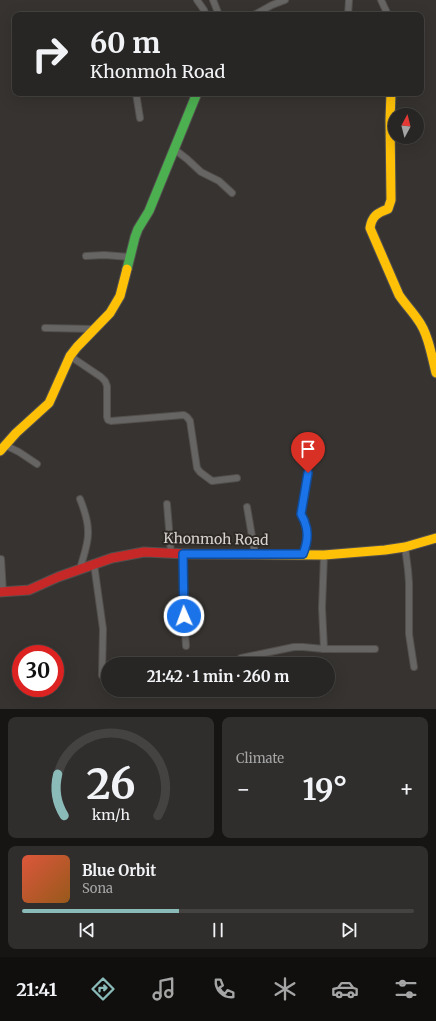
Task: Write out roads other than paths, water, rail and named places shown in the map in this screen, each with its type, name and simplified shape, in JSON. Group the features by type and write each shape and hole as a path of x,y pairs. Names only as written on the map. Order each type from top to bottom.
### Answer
{"street":[{"path":"197,0 205,12"},
{"path":"213,0 218,12"},
{"path":"259,12 285,0"},
{"path":"348,12 349,0"},
{"path":"381,0 387,12"},
{"path":"136,96 140,118"},
{"path":"37,464 19,452 3,448 46,407 70,356 110,313 120,296 138,229 149,211 196,96"},
{"path":"391,96 391,200 389,208 377,214 370,224 370,228 399,295 419,321 427,339 436,373"},
{"path":"174,149 200,172 219,181 232,193"},
{"path":"86,256 104,255 130,257"},
{"path":"45,328 95,329"},
{"path":"70,356 105,381 108,420 112,421 184,415 190,421 197,468 200,472 212,481 237,478"},
{"path":"303,554 307,537 305,522 301,514 308,473"},
{"path":"80,499 87,520 88,532 86,547 80,569"},
{"path":"167,504 171,553"},
{"path":"247,507 255,554"},
{"name":"Khonmoh Road","path":"2,592 36,588 58,577 94,564 112,558 144,552 183,554 324,555 405,547 436,538"},
{"path":"405,547 408,577 409,634 414,667"},
{"path":"183,554 183,604 186,646"},
{"path":"324,555 322,614 324,649"},
{"path":"1,559 2,592"},
{"path":"94,564 102,624 102,657"},
{"path":"246,657 303,646 324,649 375,649"}]}
